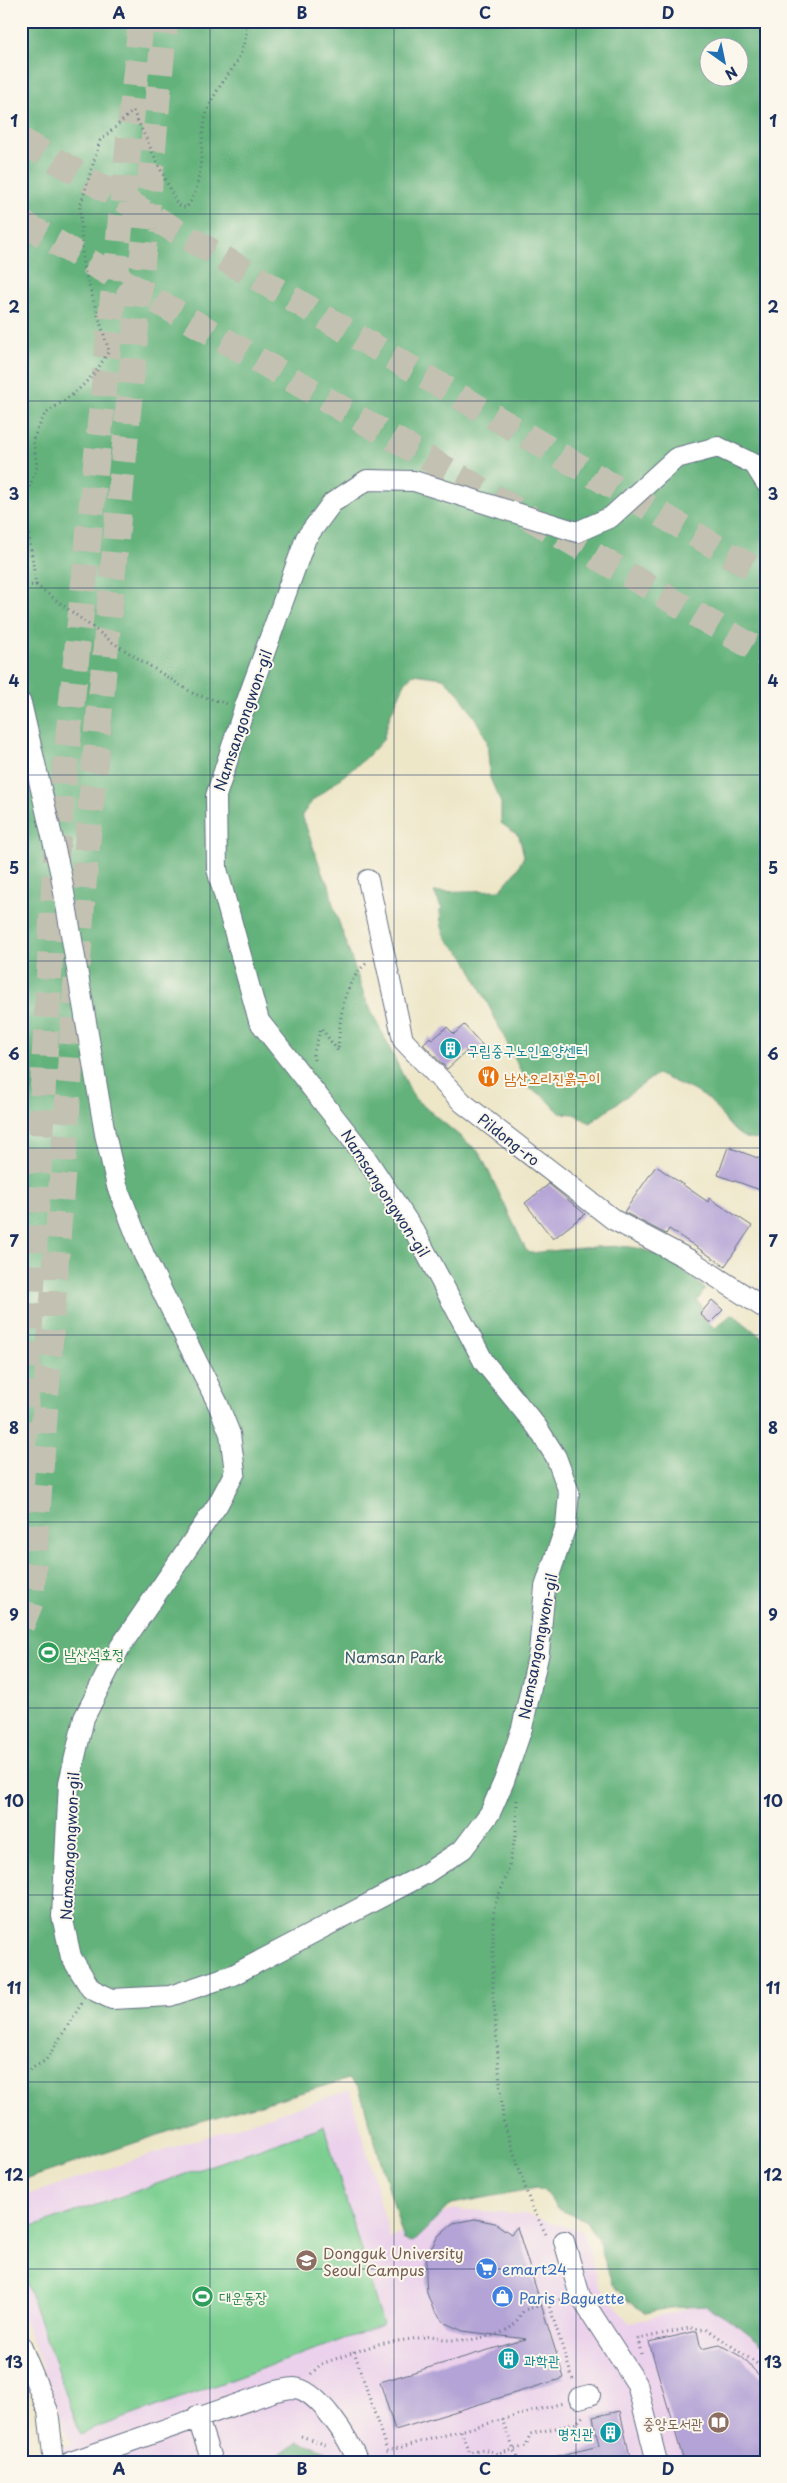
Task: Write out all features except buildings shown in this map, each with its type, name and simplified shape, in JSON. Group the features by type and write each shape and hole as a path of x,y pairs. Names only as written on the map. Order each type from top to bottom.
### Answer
{"street":[{"name":"Namsangongwon-gil","path":"21,703 61,876 105,1134 117,1186 144,1255 218,1404 230,1434 235,1472 218,1504 120,1647 84,1718 69,1782 62,1916 71,1957 91,1989 112,1999 170,1996 233,1974 424,1874 463,1849 490,1813 504,1781 522,1728 539,1652 545,1586 566,1526 569,1492 556,1457 537,1427 484,1362 406,1218 362,1152 259,1021 217,869 216,796 244,709 306,538 332,503 367,480 414,481 577,532 611,517 676,458 718,447 754,464 766,483"},
{"name":"Pildong-ro","path":"368,880 404,1040 463,1103 614,1220 690,1260 766,1309"},
{"path":"556,2240 580,2296 637,2384 657,2462"},
{"path":"21,2346 48,2411 54,2462"},
{"path":"70,2462 197,2416 275,2391 296,2388 316,2397 352,2446 358,2462"},
{"path":"197,2416 212,2462"}],"path":[{"path":"36,585 24,501 37,467 33,439 45,414 75,393 94,373 109,351 83,266 80,207 100,141 133,111 177,204 186,208 197,185 208,108 239,62 247,35 247,21"},
{"path":"21,586 36,585 112,642 194,694 244,709"},
{"path":"315,1064 313,1055 321,1028 338,1051 345,996 358,971 384,950"},
{"path":"504,1781 512,1788 517,1799 516,1833 507,1875 495,1904 492,1934 493,1993 500,2095 503,2120 528,2197 556,2240"},
{"path":"21,2075 46,2060 91,1989"},
{"path":"296,2388 321,2364 354,2351 378,2344 432,2336 447,2340 470,2340 499,2334 513,2326 524,2310 548,2302 580,2296"},
{"path":"461,2430 469,2452 484,2449 498,2454 526,2446 530,2434 577,2423 583,2416 585,2397 548,2302"},
{"path":"638,2339 690,2328 707,2329 766,2370"},
{"path":"354,2351 387,2450 585,2397"},
{"path":"502,2420 517,2458"},
{"path":"301,2436 330,2446"}],"shaded area":[{"name":"Dongguk University Seoul Campus","path":"350,2090 390,2238 454,2209 523,2214 584,2232 598,2284 630,2323 730,2298 766,2327 766,2462 21,2462 21,2458 71,2445 21,2311 21,2197"}],"green space":[{"name":"Namsan Park","path":"21,21 766,21 766,1138 755,1140 739,1134 704,1096 657,1074 590,1123 574,1114 560,1113 545,1097 529,1088 465,957 446,937 442,926 440,910 442,909 434,892 500,890 517,870 524,856 519,836 501,823 501,803 490,778 487,740 460,695 443,678 413,674 405,683 390,715 383,740 366,758 313,800 302,815 324,878 329,884 333,905 365,998 414,1098 480,1153 526,1250 530,1253 618,1246 649,1252 675,1265 705,1289 697,1301 703,1308 698,1314 715,1328 731,1315 734,1315 766,1341 766,2347 739,2326 706,2306 669,2308 646,2313 628,2301 612,2283 598,2240 587,2221 558,2209 544,2191 536,2188 452,2204 413,2242 404,2240 359,2087 349,2079 191,2124 21,2181"},
{"name":"대운동장","path":"324,2126 383,2325 80,2434 21,2268 21,2231"},
{"path":"299,2441 324,2451 335,2462 328,2462 327,2457 311,2462 270,2462"}],"tunnel":[{"path":"21,1485 55,868 141,21"},
{"path":"21,1626 31,1601 84,878 165,21"},
{"path":"21,140 766,576"},
{"path":"21,222 766,655"}],"place":[{"name":"구립중구노인요양센터","path":"451,1049"},
{"name":"남산오리진흙구이","path":"488,1077"},
{"name":"남산석호정","path":"48,1653"},
{"name":"Dongguk University Seoul Campus","path":"307,2261"},
{"name":"emart24","path":"486,2268"},
{"name":"대운동장","path":"203,2296"},
{"name":"Paris Baguette","path":"503,2297"},
{"name":"과학관","path":"508,2359"},
{"name":"중앙도서관","path":"719,2422"},
{"name":"명진관","path":"610,2432"}]}
